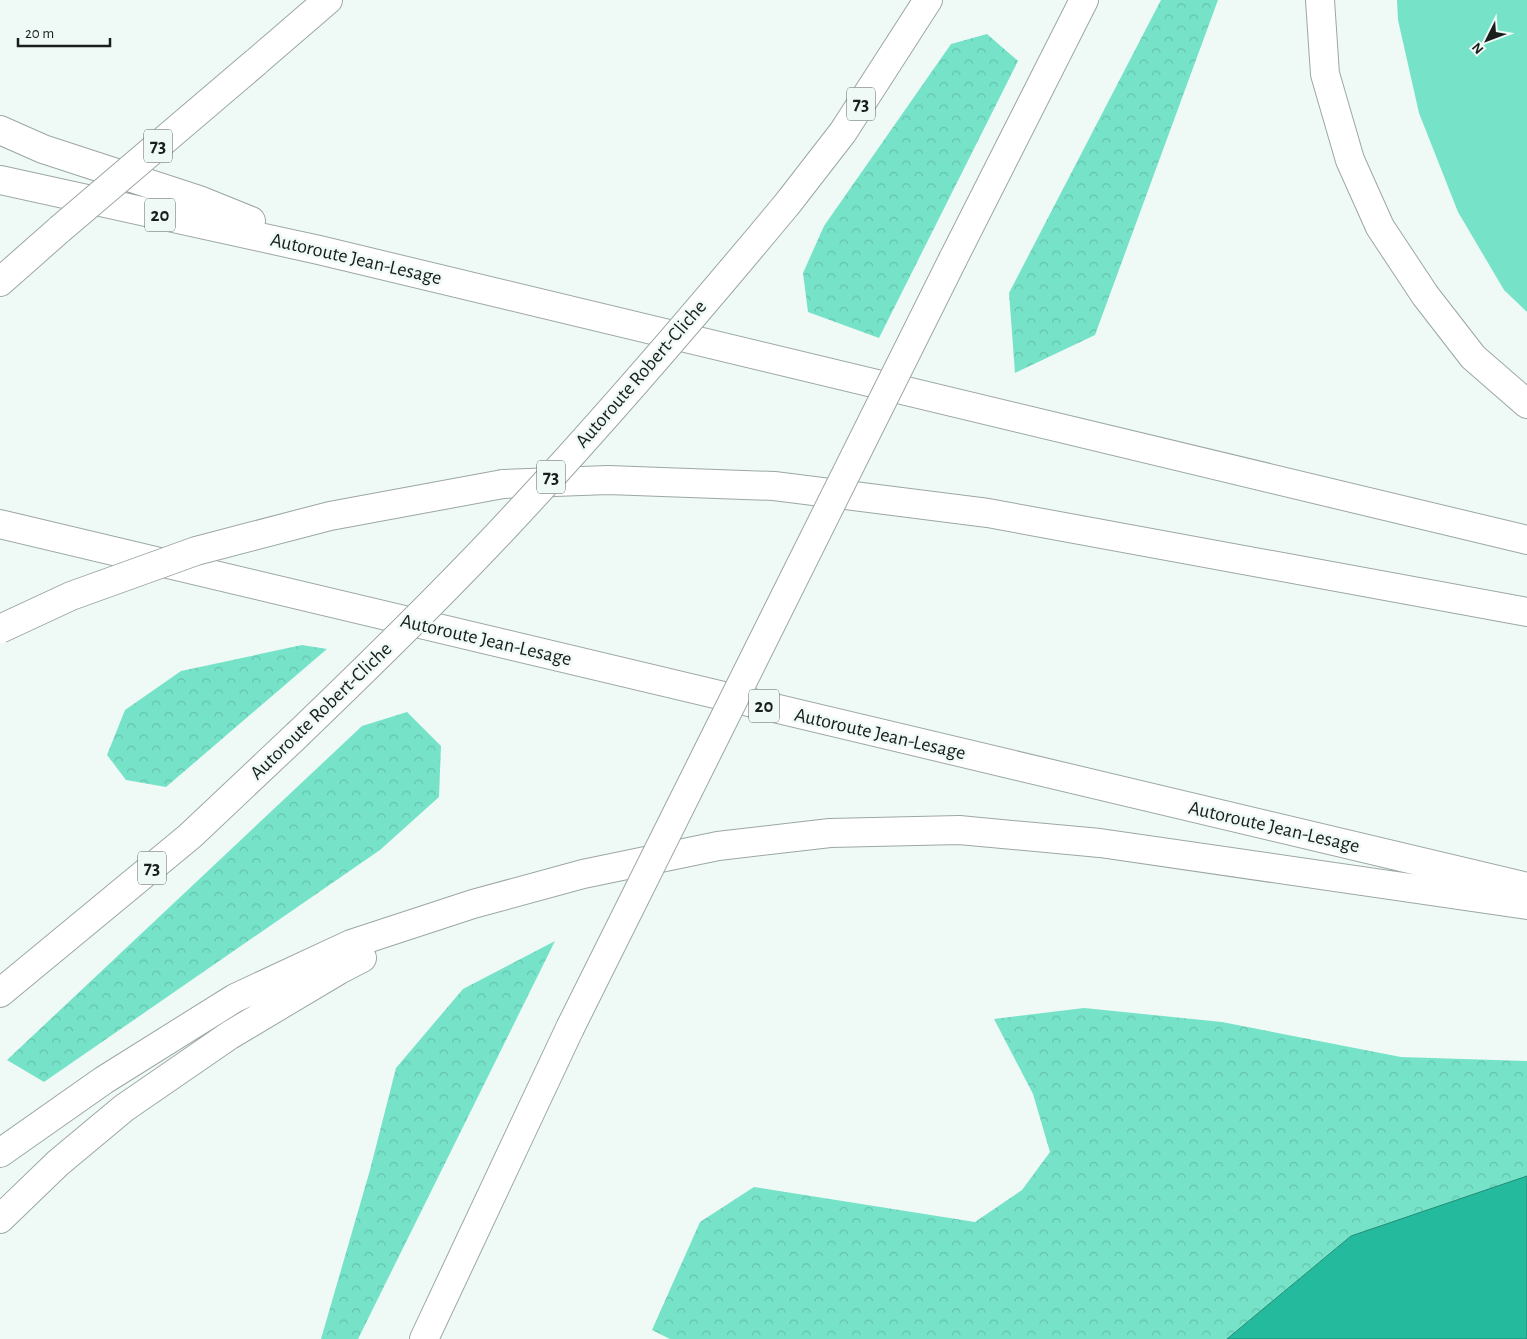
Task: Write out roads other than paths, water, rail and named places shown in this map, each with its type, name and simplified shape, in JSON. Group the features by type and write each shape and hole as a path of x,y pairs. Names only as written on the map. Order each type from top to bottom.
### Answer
{"highway":[{"name":"73","path":"0,282 328,0"},
{"name":"Autoroute Robert-Cliche","path":"0,993 190,836 402,635 518,514 613,408 788,204 843,132 928,0"},
{"path":"424,1339 570,1028 1084,0"},
{"path":"1320,0 1325,74 1350,160 1380,227 1425,295 1473,357 1527,404"},
{"path":"0,130 43,149 199,200 320,250"},
{"name":"Autoroute Jean-Lesage","path":"0,180 320,250 1527,540"},
{"path":"0,271 60,229"},
{"path":"0,629 71,596 196,550 330,516 503,484 608,480 774,486 988,513 1527,612"},
{"name":"Autoroute Jean-Lesage","path":"0,524 1527,888"},
{"path":"0,1152 104,1080 235,998 352,944 473,904 582,874 718,846 830,833 959,830 1100,843 1527,905"},
{"path":"0,1220 58,1163 124,1108 230,1035 339,970 473,904"},
{"path":"412,1339 516,1140"}]}
